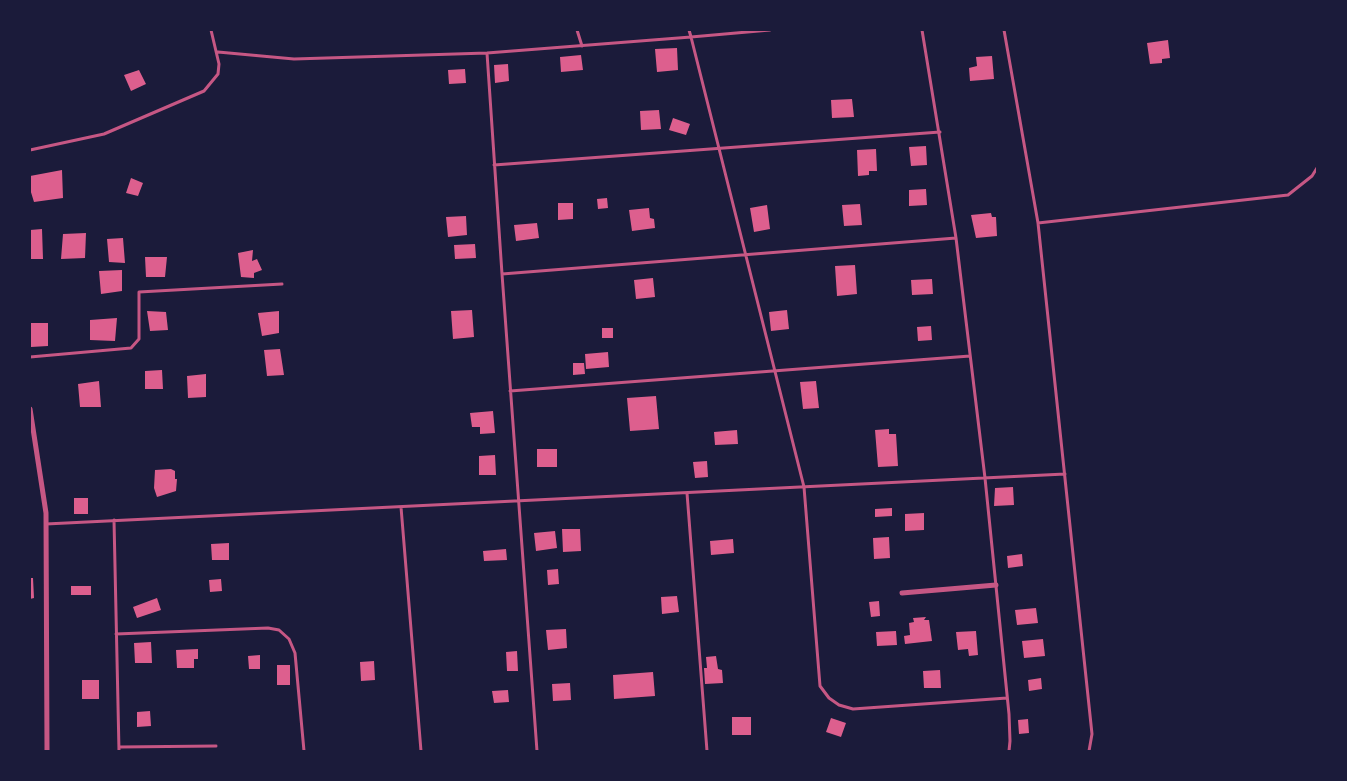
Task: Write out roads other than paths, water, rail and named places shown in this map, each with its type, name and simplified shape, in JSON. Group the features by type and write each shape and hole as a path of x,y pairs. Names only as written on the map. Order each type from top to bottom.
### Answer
{"street":[{"path":"30,409 46,524 47,751"},
{"path":"902,593 996,585"}],"lane":[{"path":"30,150 104,134 204,91 218,74 218,52 211,30"},
{"path":"577,30 582,46"},
{"path":"689,30 748,254 804,487 820,686 829,698 838,705 853,709 1007,698"},
{"path":"218,52 294,59 486,53 770,30"},
{"path":"922,30 956,238 971,356 1007,698 1010,741 1008,751"},
{"path":"1004,30 1038,223 1092,734 1088,751"},
{"path":"486,53 517,501 537,751"},
{"path":"494,164 940,132"},
{"path":"1038,223 1288,195 1312,176 1317,168"},
{"path":"502,274 956,238"},
{"path":"30,357 132,348 139,339 139,292 282,284"},
{"path":"510,391 971,356"},
{"path":"46,524 1064,474"},
{"path":"687,493 707,751"},
{"path":"401,506 421,751"},
{"path":"114,520 119,749 216,746"},
{"path":"116,634 268,628 279,630 289,639 295,653 304,751"}]}
